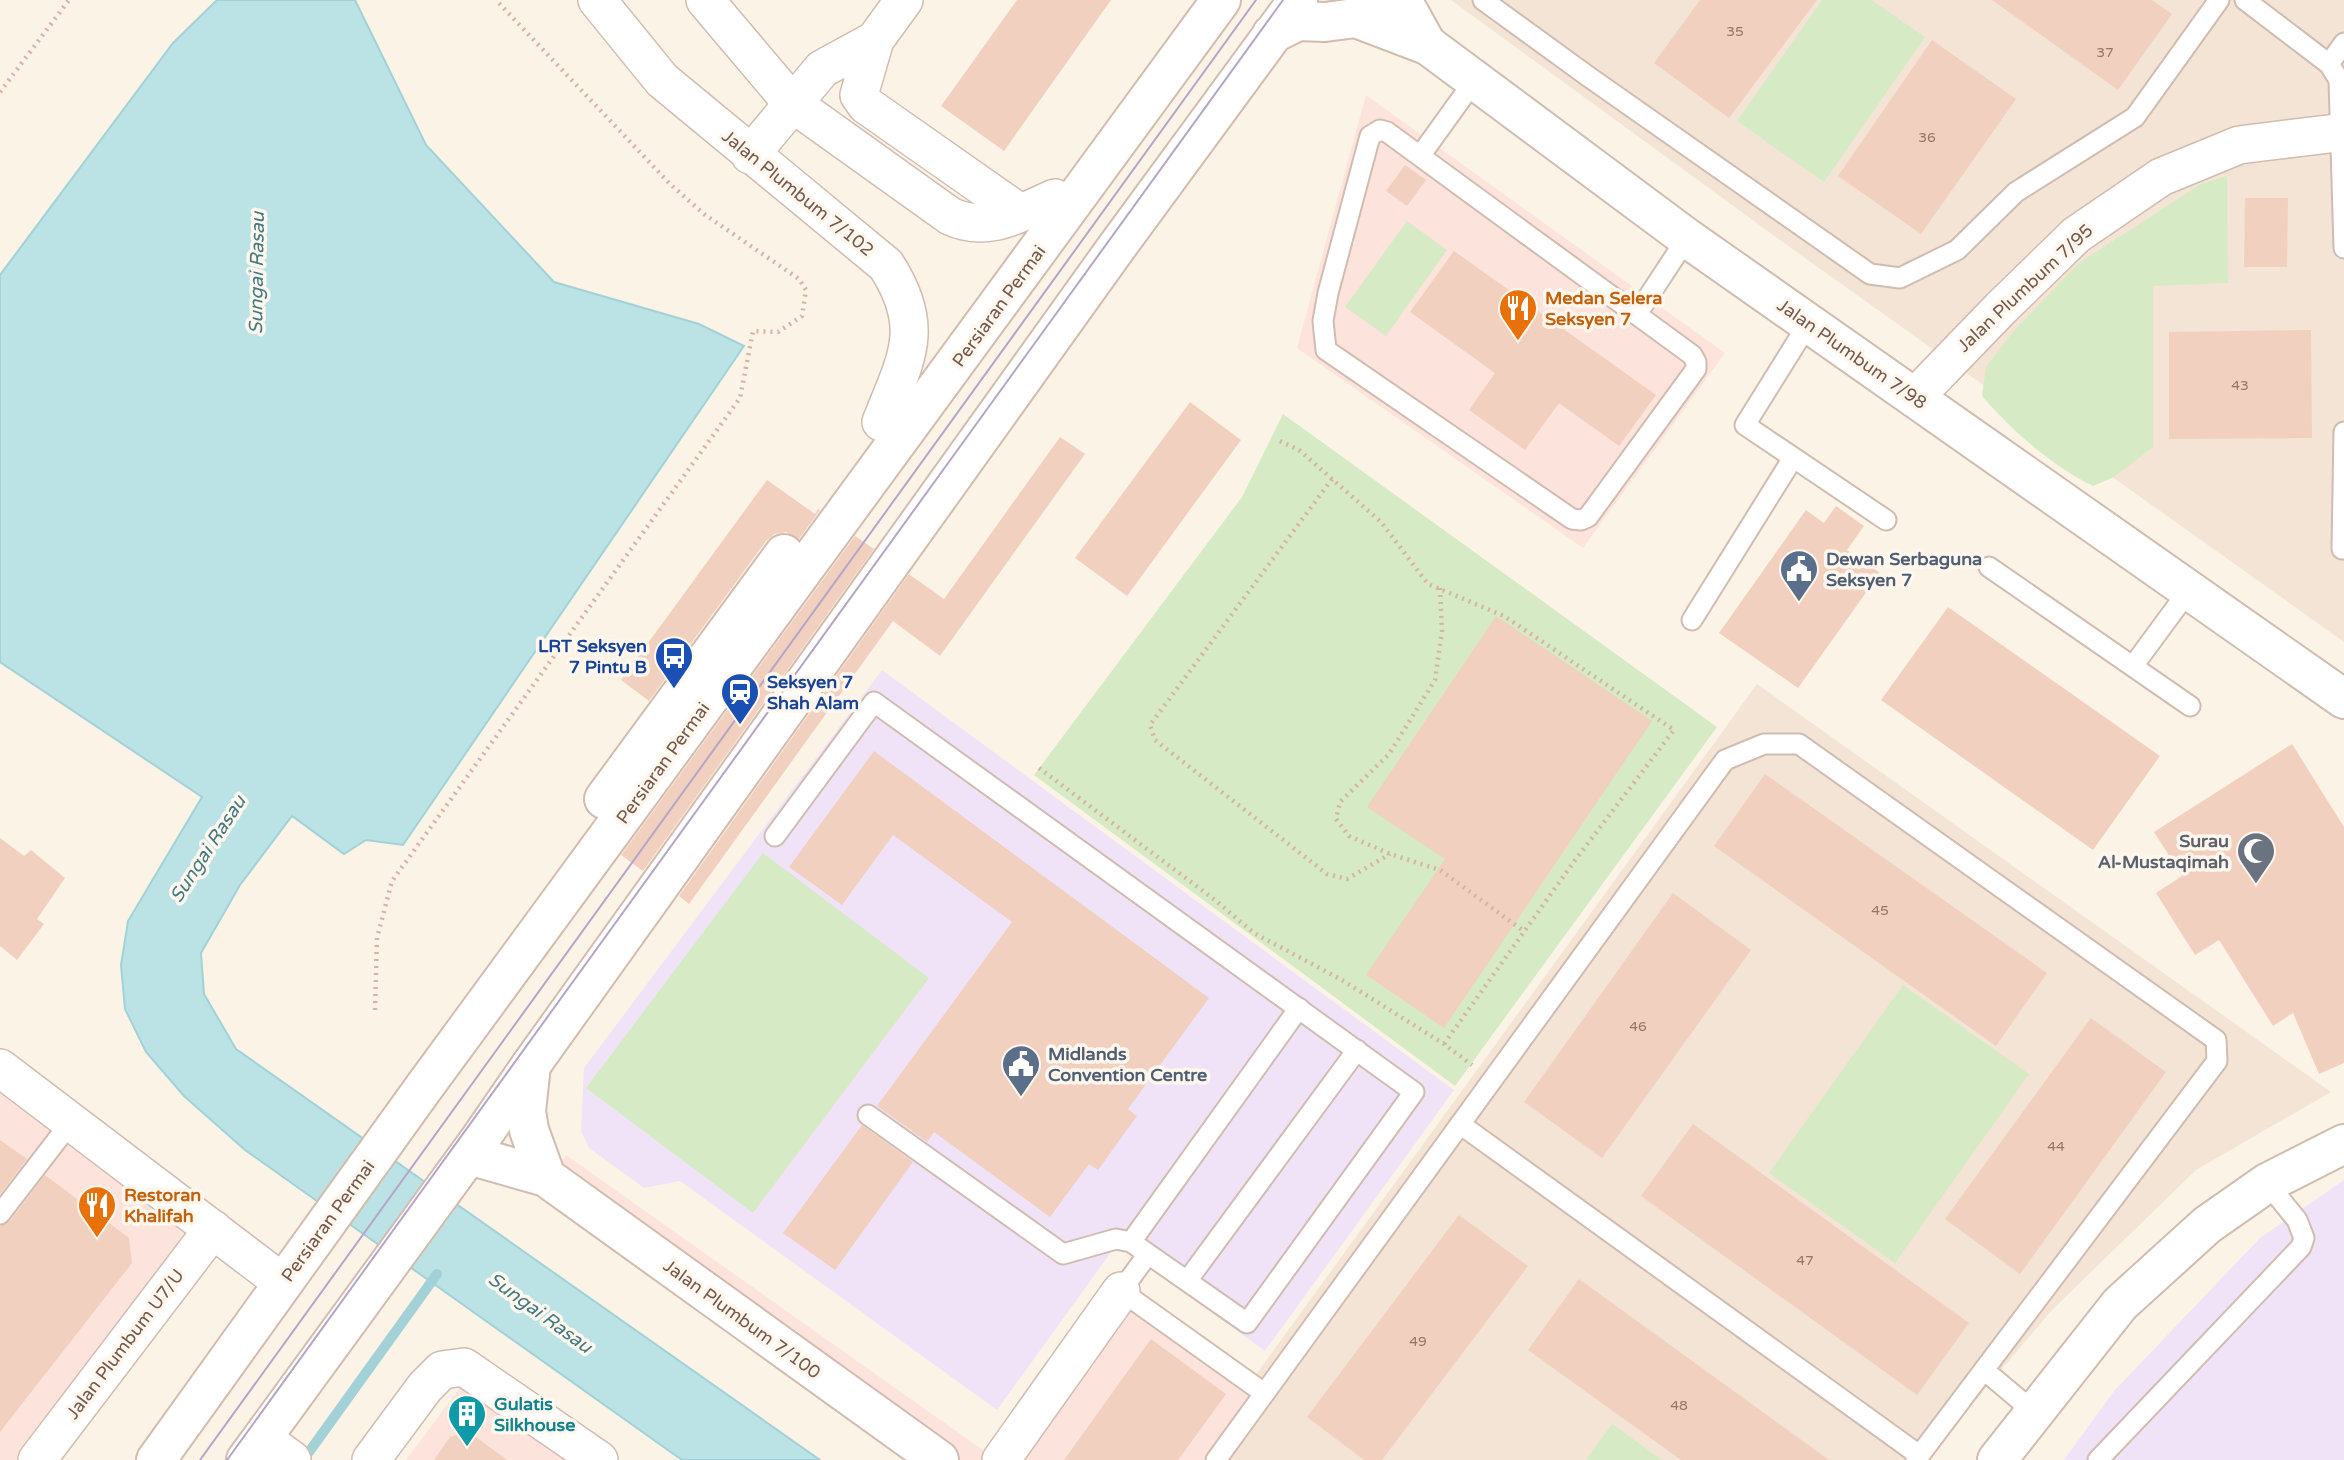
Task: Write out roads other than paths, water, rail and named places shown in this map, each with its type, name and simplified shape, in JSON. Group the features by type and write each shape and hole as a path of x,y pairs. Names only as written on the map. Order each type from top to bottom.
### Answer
{"main road":[{"name":"Persiaran Permai","path":"156,1460 1063,203 1146,103 1221,0"},
{"path":"422,1090 505,934 881,422 1063,203 1161,120 1247,0"},
{"path":"267,1453 375,1281 464,1161 1108,259 1298,0"},
{"name":"Jalan Plumbum 7/98","path":"1367,0 1687,239 2344,699"},
{"path":"1402,0 1427,45"},
{"path":"1272,34 1298,21 1325,22 1356,18 1427,45"},
{"path":"531,1065 526,1111 529,1130 547,1177"},
{"path":"2002,1458 2034,1412 2120,1304 2207,1225 2267,1183 2344,1144"},
{"path":"464,1161 547,1177"},
{"name":"Jalan Plumbum 7/100","path":"547,1177 939,1460"}],"street":[{"name":"Jalan Plumbum 7/102","path":"597,0 662,80 886,265 899,285 907,307 910,334 904,364 881,422"},
{"path":"628,0 662,80"},
{"path":"705,0 792,103 950,216 965,223 982,224 1063,203"},
{"path":"904,0 875,40 859,95 866,106 1020,213"},
{"path":"750,155 822,69 875,40"},
{"name":"Jalan Plumbum 7/95","path":"1914,398 2076,235 2161,177 2239,145 2342,132"},
{"path":"0,1068 283,1283"},
{"name":"Jalan Plumbum U7/U","path":"37,1460 213,1229"},
{"path":"1001,1460 1121,1292"},
{"path":"371,1460 425,1387 442,1370 464,1367 599,1460"}],"lane":[{"path":"1483,0 1870,274 1900,278 1957,250 2016,192 2135,117 2219,0"},
{"path":"2245,0 2329,64 2339,80 2344,248"},
{"path":"2329,64 2344,43"},
{"path":"1420,156 1474,81"},
{"path":"1380,130 1387,132 1420,156 1692,355 1696,362 1696,369 1587,517 1581,520 1572,519 1326,350 1323,321 1326,302 1370,136 1380,130"},
{"path":"1637,314 1687,239"},
{"path":"1808,324 1745,425 1886,520"},
{"path":"2344,432 2344,549"},
{"path":"1692,620 1793,458"},
{"path":"1989,567 2190,706"},
{"path":"2133,666 2189,590"},
{"path":"775,836 874,702 1414,1092 1247,1323 1131,1242 1116,1239 1063,1254 868,1115"},
{"path":"1216,1460 1264,1393 1725,760 1764,744 1799,744 2216,1040 2217,1062 1918,1458 1460,1124"},
{"path":"1131,1242 1299,1008"},
{"path":"1187,1281 1357,1050"},
{"path":"0,1214 71,1122"},
{"path":"2098,1460 2301,1247 2304,1238 2297,1220 2267,1183"},
{"path":"1148,1254 1121,1292 1264,1393"},
{"path":"1984,1370 2034,1412"}],"water":[{"name":"Sungai Rasau","path":"217,0 355,0 426,145 554,282 699,324 744,346 403,845 366,840 344,854 292,816 240,885 201,953 204,994 236,1049 820,1460 682,1460 245,1150 184,1096 146,1052 125,1009 121,965 128,921 202,797 0,662 0,275 173,43"}],"waterway":[{"path":"309,1452 437,1274"}],"tram line":[{"path":"200,1460 1256,0"},
{"path":"227,1460 1283,0"}],"place":[{"name":"Medan Selera Seksyen 7","path":"1518,342"},
{"name":"Dewan Serbaguna Seksyen 7","path":"1799,603"},
{"name":"LRT Seksyen 7 Pintu B","path":"674,690"},
{"name":"Seksyen 7 Shah Alam","path":"740,726"},
{"name":"Surau Al-Mustaqimah","path":"2256,885"},
{"name":"Midlands Convention Centre","path":"1021,1098"},
{"name":"Restoran Khalifah","path":"97,1239"},
{"name":"Gulatis Silkhouse","path":"467,1448"}]}
